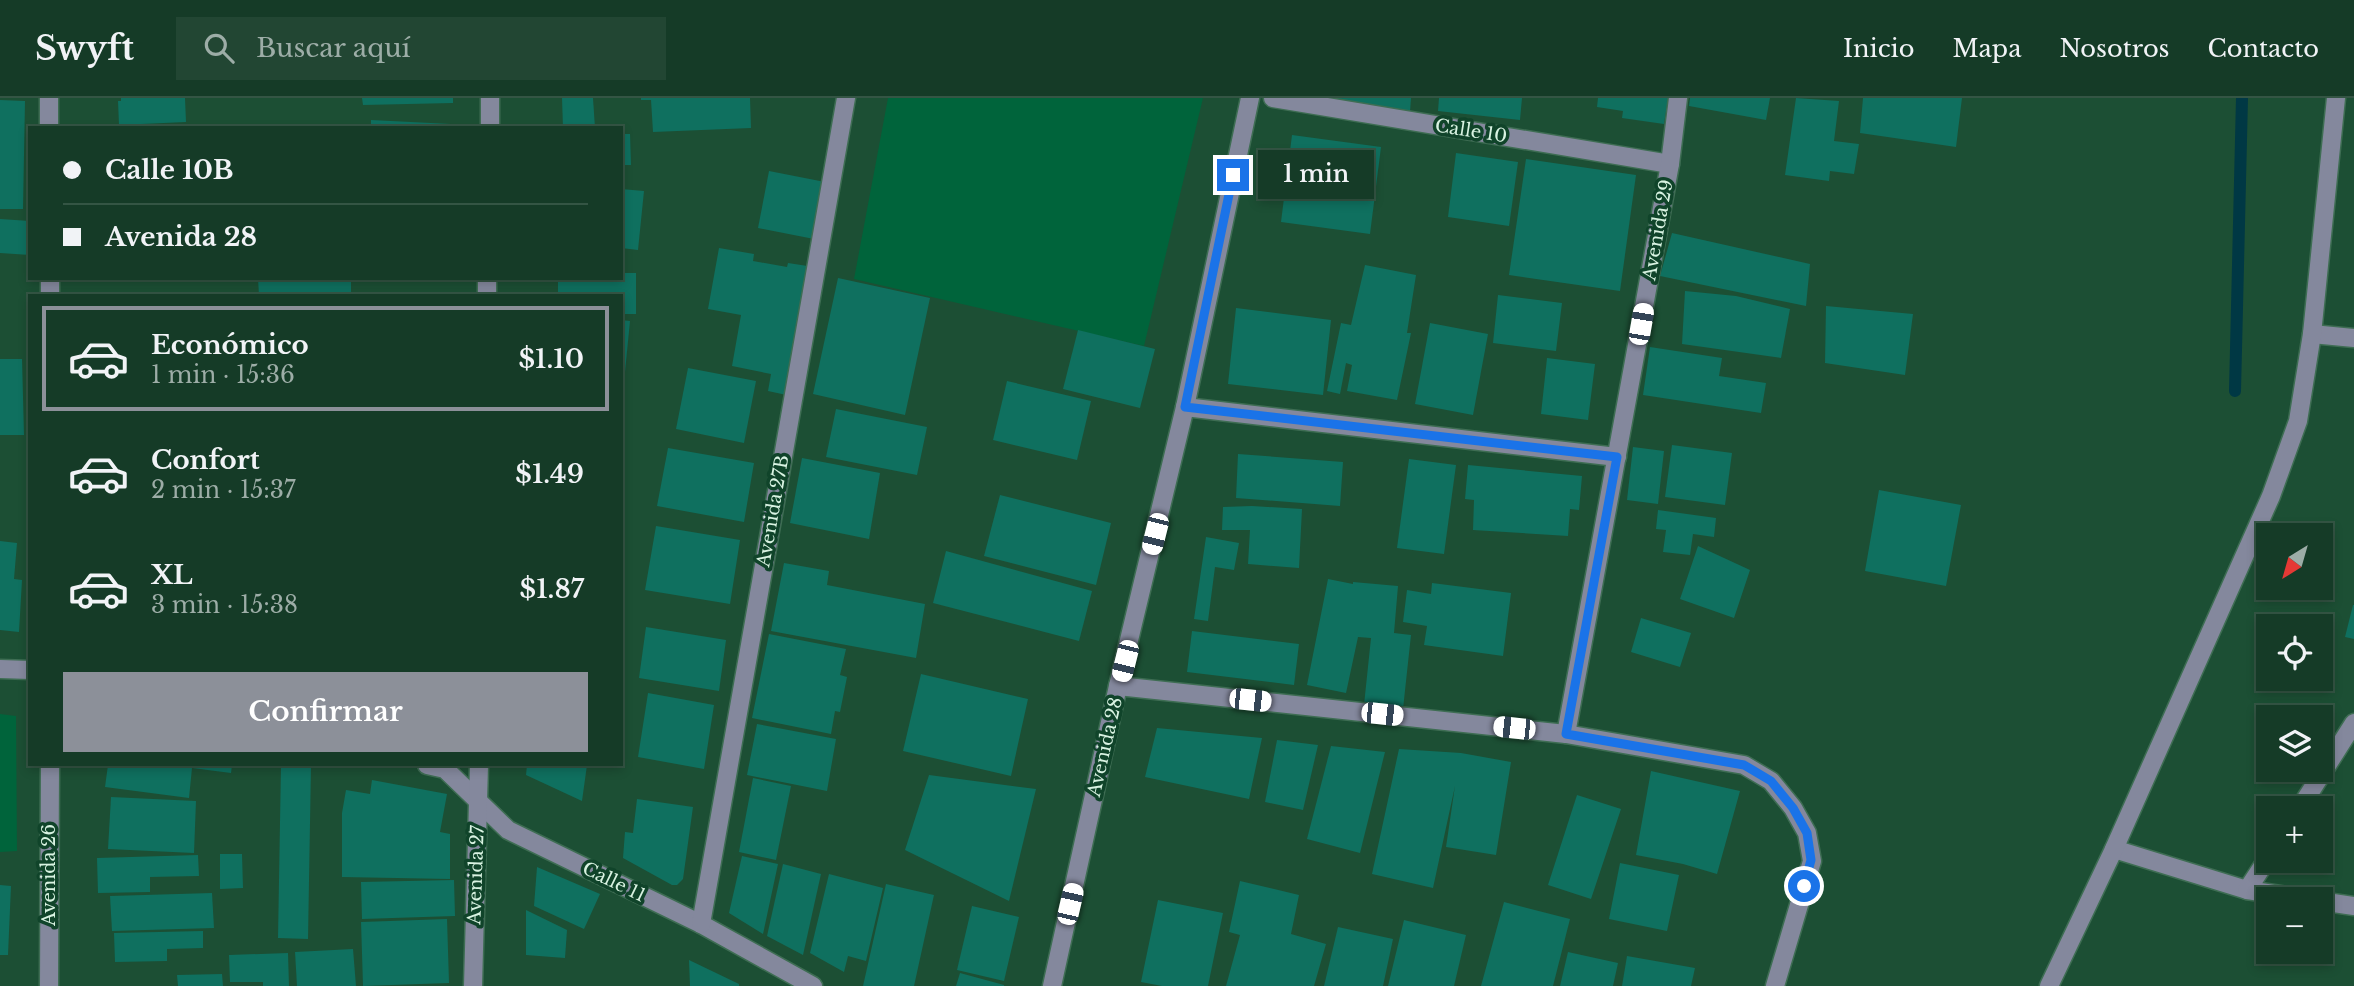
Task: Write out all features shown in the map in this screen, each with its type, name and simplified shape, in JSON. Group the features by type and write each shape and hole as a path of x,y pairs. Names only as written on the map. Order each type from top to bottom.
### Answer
{"street":[{"path":"49,98 49,126"},
{"path":"490,98 490,126"},
{"name":"Avenida 27B","path":"701,924 846,98"},
{"name":"Avenida 28","path":"1052,986 1118,686 1185,407 1250,98"},
{"name":"Calle 10","path":"1273,98 1670,164"},
{"name":"Avenida 29","path":"1566,734 1670,164 1678,98"},
{"path":"2049,986 2114,849 2271,496 2298,421 2312,334 2336,98"},
{"path":"2312,334 2354,338"},
{"path":"1185,407 1617,457"},
{"path":"0,669 28,670"},
{"path":"1118,686 1566,734 1744,765 1771,781 1786,799 1807,833 1811,860 1774,986"},
{"path":"2308,796 2354,723"},
{"name":"Avenida 26","path":"49,986 50,766"},
{"name":"Calle 11","path":"432,766 445,769 508,830 701,924 813,986"},
{"name":"Avenida 27","path":"472,986 479,766"},
{"path":"2114,849 2256,891"},
{"path":"2247,890 2258,873"},
{"path":"2333,903 2354,906"}],"green space":[{"path":"888,98 1203,98 1144,346 854,279"},
{"path":"0,714 16,716 17,851 0,852"}],"building":[{"path":"121,98 185,98 186,122 119,125 118,101 121,101"},
{"path":"362,98 453,98 453,103 363,105"},
{"path":"562,98 593,98 595,126 563,126"},
{"path":"641,98 750,98 751,128 653,132 651,100"},
{"path":"1327,98 1411,98 1410,112 1326,101"},
{"path":"1439,98 1522,98 1520,120 1438,111"},
{"path":"1598,98 1668,98 1664,124 1622,118 1623,111 1597,107"},
{"path":"1690,98 1770,98 1766,120 1689,106"},
{"path":"1796,98 1839,101 1834,141 1859,144 1854,174 1830,171 1829,181 1785,175"},
{"path":"1863,98 1962,98 1956,147 1860,133"},
{"path":"0,100 25,101 23,209 0,209"},
{"path":"371,120 451,124 451,126 371,126"},
{"path":"623,134 630,134 631,165 623,165"},
{"path":"1292,135 1381,147 1370,234 1281,222"},
{"path":"1456,153 1518,162 1509,226 1448,217"},
{"path":"1526,159 1636,175 1620,291 1509,275"},
{"path":"769,171 825,182 814,239 758,228"},
{"path":"623,189 644,191 638,250 623,248"},
{"path":"0,219 28,221 28,255 0,253"},
{"path":"1672,233 1810,264 1806,306 1660,276"},
{"path":"719,248 754,254 753,261 787,267 788,263 814,267 791,396 768,391 771,374 732,366 741,315 708,309"},
{"path":"1365,265 1416,275 1407,333 1411,333 1397,400 1347,391 1352,365 1346,363 1340,394 1327,391 1341,323 1351,325"},
{"path":"623,273 636,273 636,314 623,314 623,294 558,294 558,280 623,280"},
{"path":"838,278 930,298 905,415 813,394"},
{"path":"258,280 351,280 351,294 259,294"},
{"path":"371,280 437,280 437,281"},
{"path":"1685,291 1736,296 1790,309 1781,358 1682,344"},
{"path":"1498,295 1562,303 1556,351 1493,343"},
{"path":"1826,306 1913,314 1905,375 1825,363"},
{"path":"1236,308 1331,320 1323,395 1228,384"},
{"path":"623,320 630,321 623,372"},
{"path":"1430,323 1488,334 1473,415 1415,404"},
{"path":"1078,330 1155,349 1140,408 1063,389"},
{"path":"1650,347 1722,358 1719,376 1766,383 1761,413 1643,395"},
{"path":"1547,358 1595,364 1588,420 1541,414"},
{"path":"0,359 22,359 24,435 0,435"},
{"path":"688,368 756,381 744,443 676,429"},
{"path":"1007,381 1091,401 1077,460 993,440"},
{"path":"836,409 927,427 917,475 826,457"},
{"path":"1672,445 1732,453 1725,505 1665,497"},
{"path":"1633,447 1664,451 1658,504 1627,500"},
{"path":"668,448 754,463 744,522 657,506"},
{"path":"1238,454 1343,462 1340,506 1236,498"},
{"path":"802,458 880,473 869,539 790,523"},
{"path":"1409,459 1456,465 1444,554 1397,548"},
{"path":"1468,465 1582,476 1579,510 1570,509 1568,536 1473,530 1474,500 1465,499"},
{"path":"1879,490 1961,505 1946,586 1865,571"},
{"path":"1000,495 1111,523 1096,585 984,556"},
{"path":"1223,507 1302,509 1299,568 1248,564 1250,530 1222,530"},
{"path":"1658,510 1716,518 1714,537 1693,534 1690,555 1663,552 1666,530 1656,529"},
{"path":"656,526 740,540 730,604 645,590"},
{"path":"1206,537 1239,543 1234,570 1215,567 1208,621 1194,619"},
{"path":"0,541 17,543 14,579 22,580 19,632 0,630"},
{"path":"1698,546 1750,570 1734,618 1680,599"},
{"path":"946,551 1092,591 1079,641 933,603"},
{"path":"784,563 829,571 827,585 925,604 916,658 771,631"},
{"path":"1328,579 1353,584 1398,586 1394,633 1411,635 1403,709 1364,705 1371,638 1358,637 1346,693 1307,685"},
{"path":"1432,583 1511,593 1503,656 1424,645 1427,626 1403,622 1407,590 1431,594"},
{"path":"2354,605 2354,639 2345,637"},
{"path":"1641,618 1691,633 1680,667 1631,652"},
{"path":"646,627 726,640 719,691 639,678"},
{"path":"1192,631 1299,644 1294,685 1187,672"},
{"path":"769,634 846,649 840,675 847,677 840,712 835,711 831,734 752,718"},
{"path":"921,674 1028,699 1011,776 903,751"},
{"path":"648,693 714,705 704,769 638,757"},
{"path":"757,724 836,739 827,791 747,775"},
{"path":"1157,728 1262,738 1249,799 1145,777"},
{"path":"1277,740 1318,745 1303,810 1265,802"},
{"path":"1331,746 1385,752 1360,853 1307,839"},
{"path":"1399,749 1461,753 1511,762 1496,855 1446,847 1455,786 1433,888 1372,874"},
{"path":"108,766 232,766 231,773 192,768 189,798 105,787"},
{"path":"281,766 311,766 308,939 278,938"},
{"path":"527,766 587,766 582,801 526,775"},
{"path":"1651,771 1740,791 1717,874 1636,855"},
{"path":"929,775 1036,789 1009,901 905,850"},
{"path":"753,778 791,786 776,860 739,852"},
{"path":"372,780 447,794 440,832 450,834 450,879 342,877 342,813 346,790 370,794"},
{"path":"1577,795 1621,809 1591,899 1548,885"},
{"path":"111,797 196,801 194,853 108,849"},
{"path":"637,799 693,807 683,879 677,885 672,885 623,858 625,832 633,833"},
{"path":"220,854 242,854 243,888 220,889"},
{"path":"198,855 199,876 150,877 150,892 98,893 97,858"},
{"path":"742,856 778,864 763,934 729,913"},
{"path":"1620,863 1679,875 1667,931 1609,919"},
{"path":"783,864 821,874 803,955 767,936"},
{"path":"537,867 600,894 584,929 534,906"},
{"path":"829,874 883,888 866,961 848,956 844,972 810,953"},
{"path":"454,880 455,916 362,919 361,882"},
{"path":"1240,881 1299,895 1291,934 1326,944 1314,986 1226,986 1240,935 1229,932"},
{"path":"886,884 934,895 914,986 863,986"},
{"path":"0,885 11,886 8,955 0,955"},
{"path":"212,893 214,928 112,931 110,896"},
{"path":"1158,900 1223,913 1208,986 1162,986 1141,982"},
{"path":"1504,902 1570,919 1553,986 1481,986"},
{"path":"972,906 1019,917 1004,981 957,970"},
{"path":"526,910 567,930 565,958 526,955"},
{"path":"447,919 449,983 363,986 361,922"},
{"path":"1404,920 1466,935 1454,986 1388,986"},
{"path":"1338,927 1393,939 1383,986 1324,986"},
{"path":"203,931 203,948 167,949 167,961 115,962 114,933"},
{"path":"353,949 356,986 297,986 295,952"},
{"path":"1568,952 1618,963 1613,986 1560,986"},
{"path":"288,953 289,986 263,986 263,982 230,982 229,955"},
{"path":"1627,956 1695,968 1691,986 1622,986"},
{"path":"689,960 739,984 739,986 690,986"},
{"path":"960,973 1004,985 1004,986 956,986"},
{"path":"222,974 223,986 178,986 177,975"}],"waterway":[{"path":"2235,391 2242,98"}],"route":[{"path":"1233,175 1185,407 1617,457 1566,734 1744,765 1771,781 1793,808 1807,833 1811,860 1804,886"}]}
